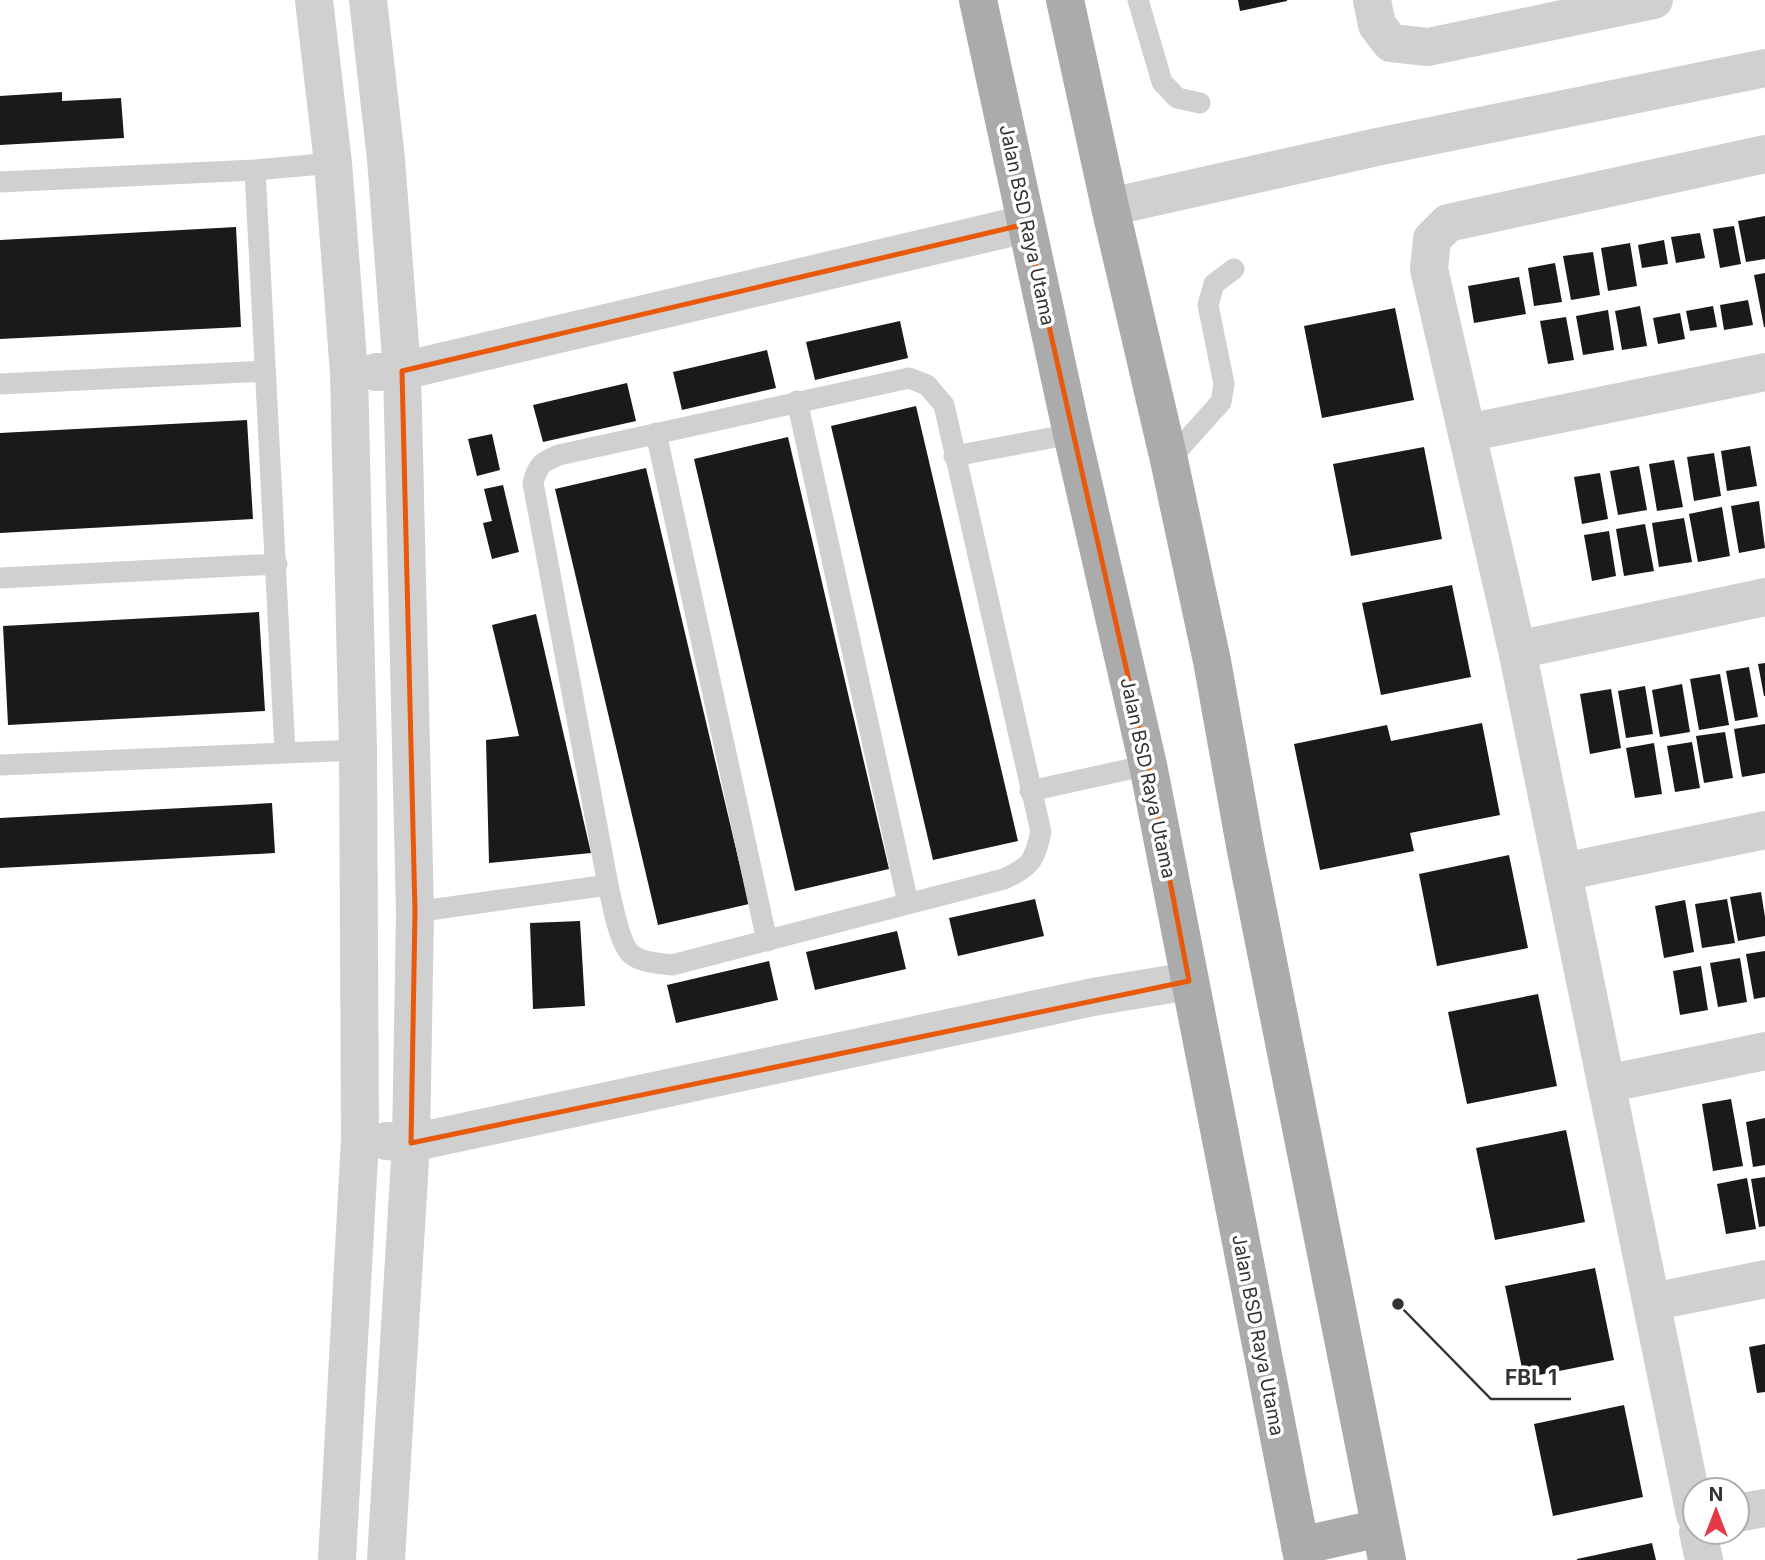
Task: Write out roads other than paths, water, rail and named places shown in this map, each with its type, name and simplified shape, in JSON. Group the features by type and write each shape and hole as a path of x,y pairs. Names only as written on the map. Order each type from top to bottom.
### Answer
{"main road":[{"name":"Jalan BSD Raya Utama","path":"978,0 1147,765 1301,1553"},
{"path":"1065,0 1212,661 1246,851 1384,1544 1301,1553"}],"street":[{"path":"314,0 333,163 349,373 358,750 360,1139 337,1560"},
{"path":"368,0 386,159 402,371 415,912 411,1143 386,1560"},
{"path":"1372,0 1377,25 1391,43 1428,47 1654,0"},
{"path":"1110,207 1377,146 1765,68"},
{"path":"1687,1476 1517,650 1429,269 1432,239 1448,223 1765,154"},
{"path":"349,373 402,371 1026,224"},
{"path":"1467,433 1765,372"},
{"path":"1517,650 1765,597"},
{"path":"1563,872 1765,830"},
{"path":"360,1139 411,1143 1093,997 1189,981"},
{"path":"1606,1084 1765,1051"},
{"path":"1651,1302 1765,1279"}],"lane":[{"path":"1138,0 1162,82 1177,99 1200,103"},
{"path":"0,182 255,170 333,163"},
{"path":"255,170 285,752"},
{"path":"1169,460 1221,402 1224,384 1208,305 1214,284 1234,269"},
{"path":"0,384 265,371"},
{"path":"909,378 927,385 944,405 1041,832 1037,848 1028,868 1004,879 672,965 645,961 631,954 625,943 608,885 533,483 542,461 559,455 797,401 909,378"},
{"path":"797,401 908,903"},
{"path":"656,433 768,941"},
{"path":"954,456 1072,434"},
{"path":"0,578 277,564"},
{"path":"0,765 358,750"},
{"path":"1030,791 1147,765"},
{"path":"415,912 608,885"}],"place":[{"name":"FBL 1","path":"1398,1304"}]}
